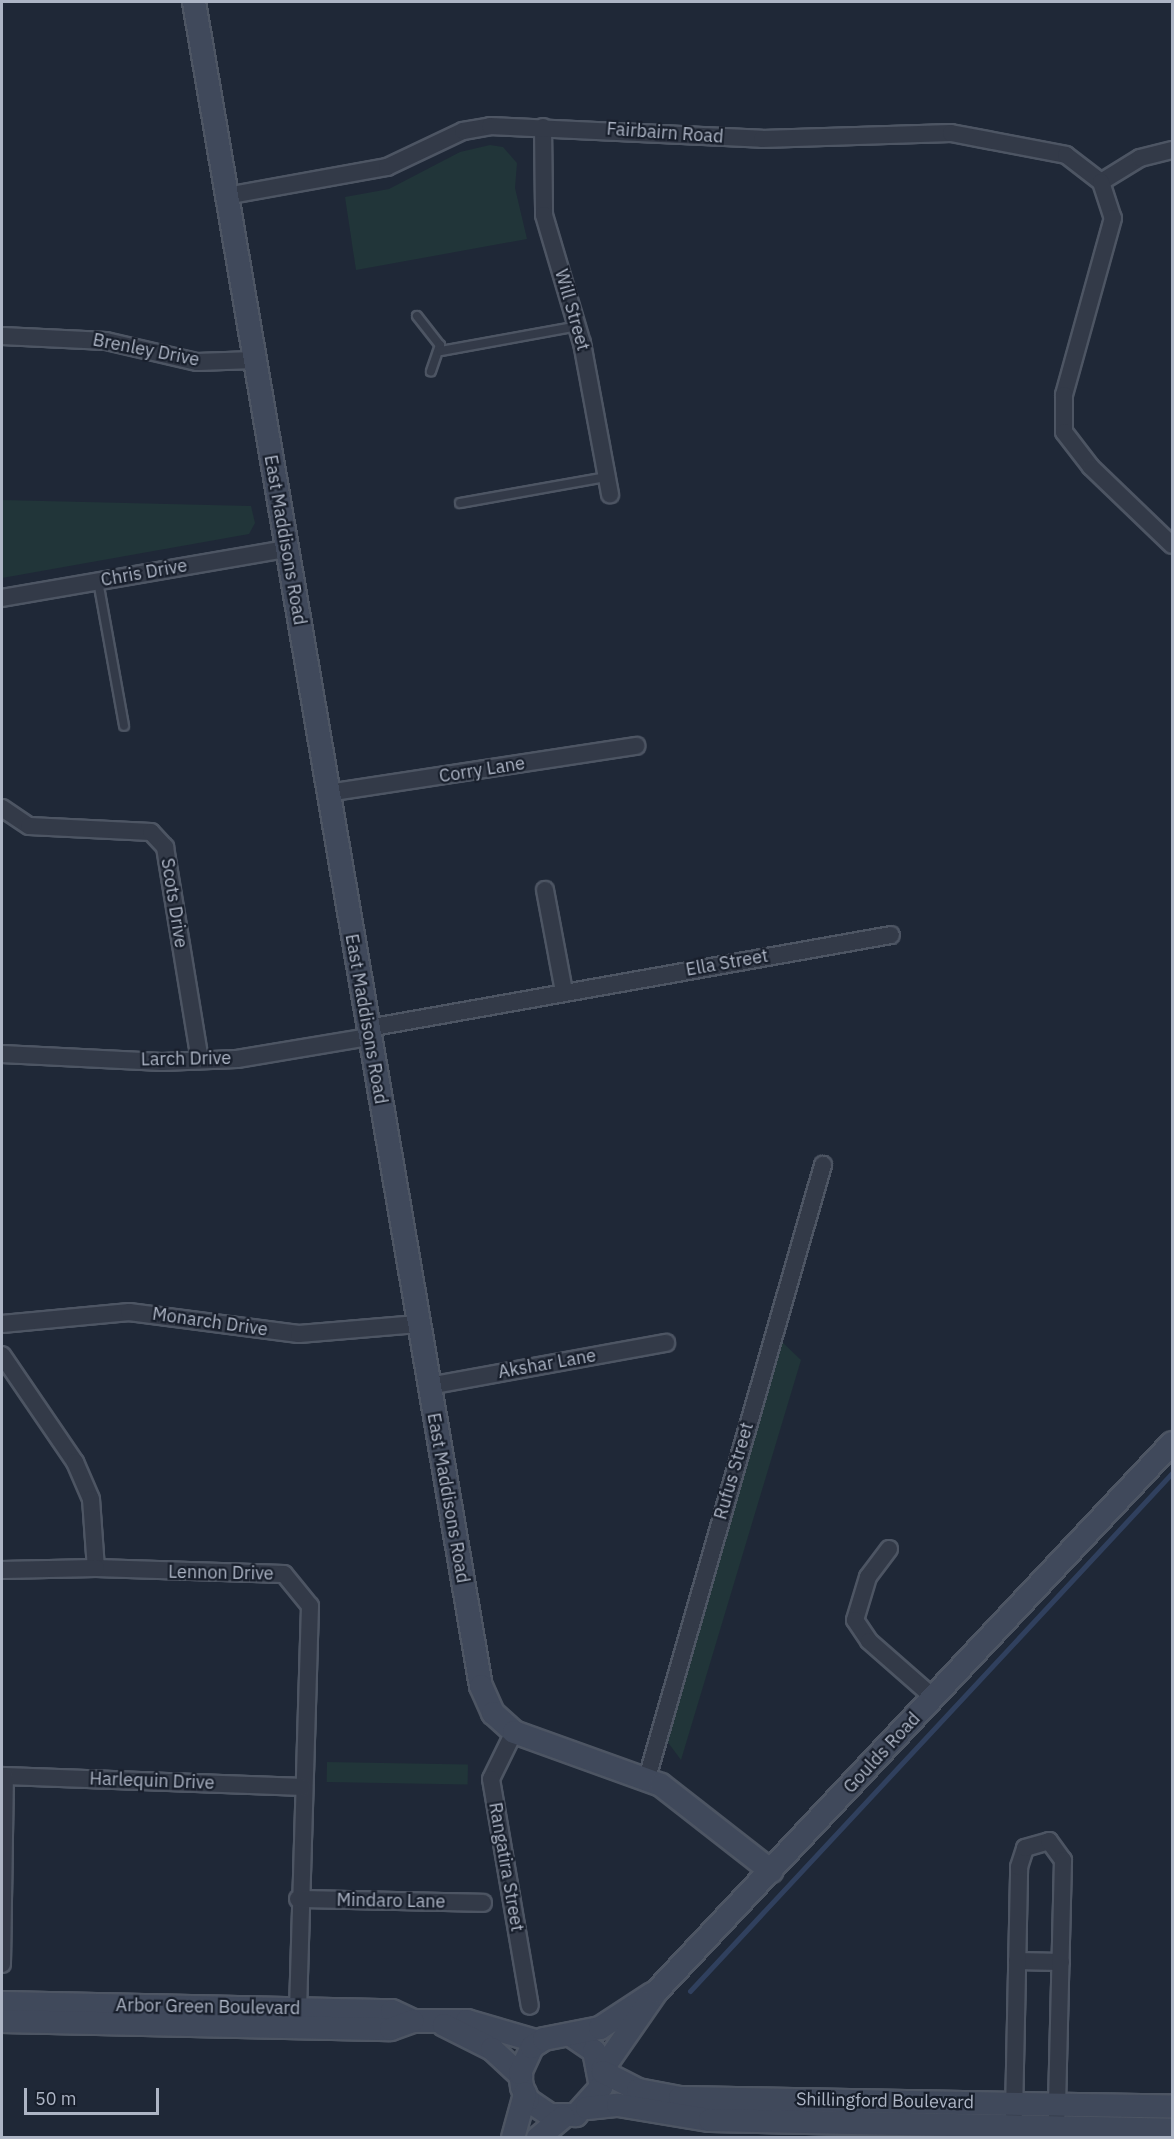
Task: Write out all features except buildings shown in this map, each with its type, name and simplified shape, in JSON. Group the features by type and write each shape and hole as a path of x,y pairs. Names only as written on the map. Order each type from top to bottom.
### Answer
{"street":[{"name":"East Maddisons Road","path":"194,2 481,1686 493,1713 514,1732 647,1778 694,1806 771,1871"},
{"name":"Fairbairn Road","path":"226,196 387,167 476,128 543,127 762,140 962,134 1066,155 1101,183"},
{"name":"Will Street","path":"543,127 544,215 578,326 608,486"},
{"path":"1173,150 1140,158 1101,183 1113,218 1111,239 1064,396 1064,432 1091,467 1173,544"},
{"name":"Brenley Drive","path":"2,336 106,341 197,362 254,360"},
{"name":"Chris Drive","path":"2,598 286,549"},
{"name":"Corry Lane","path":"328,793 636,746"},
{"name":"Scots Drive","path":"2,808 29,826 151,832 165,847 200,1060"},
{"path":"545,890 564,992"},
{"name":"Ella Street","path":"368,1033 564,992 891,935"},
{"name":"Larch Drive","path":"2,1054 200,1060 368,1033"},
{"name":"Rufus Street","path":"647,1778 823,1165"},
{"name":"Monarch Drive","path":"2,1324 129,1312 299,1334 418,1324"},
{"name":"Akshar Lane","path":"429,1386 666,1343"},
{"path":"2,1355 75,1462 91,1498 96,1568"},
{"name":"Goulds Road","path":"602,2071 656,1992 1173,1443"},
{"path":"889,1549 868,1577 855,1620 869,1641 934,1698"},
{"name":"Lennon Drive","path":"2,1570 96,1568 284,1574 310,1606 298,1899 298,2009"},
{"name":"Rangatira Street","path":"514,1732 492,1779 530,2006"},
{"path":"2,1964 3,1776"},
{"name":"Harlequin Drive","path":"3,1776 303,1787"},
{"path":"1013,2126 1021,1856 1031,1843 1049,1840 1063,1860 1056,2128"},
{"name":"Mindaro Lane","path":"298,1899 483,1903"},
{"path":"1017,1961 1060,1962"},
{"path":"513,2138 523,2085 524,2059 539,2042 600,2028 656,1992"},
{"name":"Arbor Green Boulevard","path":"2,2003 392,2011 413,2021 444,2025 467,2021 539,2042"},
{"name":"Arbor Green Boulevard","path":"2,2021 391,2029 413,2021"},
{"name":"Arbor Green Boulevard","path":"444,2025 492,2049 523,2085"},
{"path":"538,2138 563,2117 587,2108 601,2087 602,2071 594,2050 572,2036"},
{"name":"Shillingford Boulevard","path":"602,2071 638,2090 680,2098 1057,2105 1088,2124 1173,2130"},
{"path":"523,2085 538,2110 563,2117"},
{"name":"Shillingford Boulevard","path":"587,2108 618,2105 710,2120 1056,2128 1173,2107"}],"lane":[{"path":"417,316 441,351"},
{"path":"441,351 578,326"},
{"path":"431,371 441,351"},
{"path":"460,503 608,486"},
{"path":"99,581 124,726"}],"green space":[{"path":"490,145 503,147 517,163 515,188 527,239 356,270 345,197 389,189 460,152"},
{"path":"2,500 251,506 255,523 249,534 2,578"},
{"path":"780,1340 801,1360 681,1760 664,1737"},
{"path":"327,1762 468,1764 468,1784 327,1782"}],"waterway":[{"path":"690,1991 1172,1473"}]}
